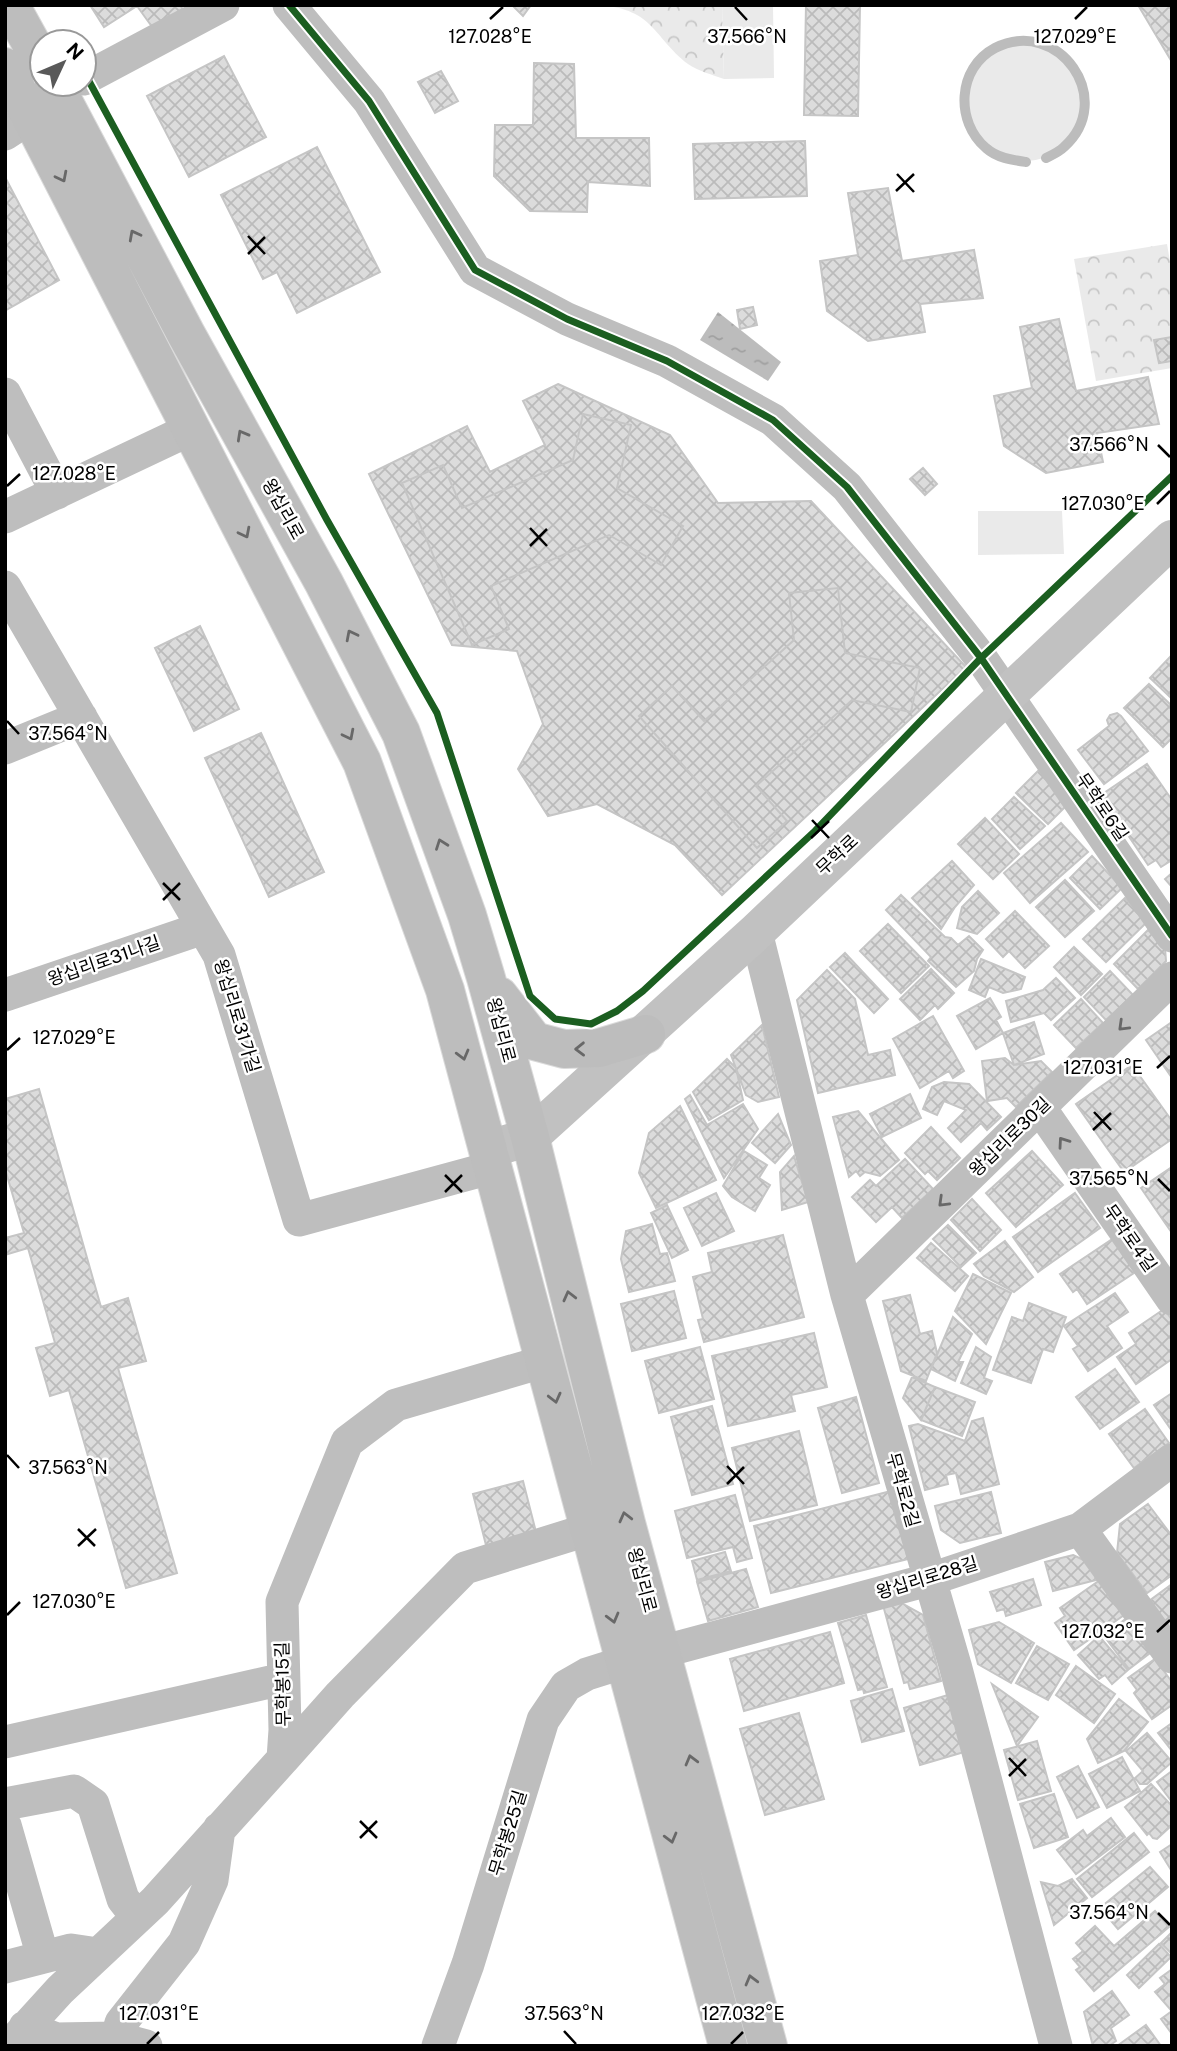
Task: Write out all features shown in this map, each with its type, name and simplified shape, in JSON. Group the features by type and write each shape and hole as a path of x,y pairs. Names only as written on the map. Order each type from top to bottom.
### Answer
{"main road":[{"name":"왕십리로","path":"10,5 28,45"},
{"name":"왕십리로","path":"5,67 28,81"},
{"name":"왕십리로","path":"52,98 324,583 401,733 460,895 486,978 530,1137 626,1523 768,2046"},
{"name":"왕십리로","path":"52,98 173,392 362,762 445,989 727,2046"},
{"path":"173,392 208,374"},
{"name":"무학로","path":"491,1158 530,1137 646,1034 1172,539"},
{"path":"417,910 460,895"},
{"path":"486,978 534,1041 564,1049 599,1048 646,1034"}],"street":[{"path":"98,69 223,5"},
{"name":"무학로6길","path":"289,5 369,101 475,270 567,319 667,361 773,420 847,487 1007,696 1172,936"},
{"path":"10,416 57,493"},
{"path":"5,517 191,429"},
{"name":"왕십리로31가길","path":"5,587 219,955 299,1220 491,1158"},
{"path":"5,748 81,717"},
{"name":"왕십리로31나길","path":"5,995 203,928"},
{"name":"무학로2길","path":"756,932 847,1295 928,1580 955,1665 1056,2046"},
{"name":"왕십리로30길","path":"847,1295 1172,978"},
{"name":"무학로4길","path":"1040,1108 1172,1299"},
{"name":"무학봉15길","path":"283,1759 282,1602 348,1442 396,1405 546,1361"},
{"name":"왕십리로28길","path":"661,1651 928,1580 1080,1529 1172,1460"},
{"path":"17,2037 60,1990 137,1917 340,1695 465,1568 590,1529"},
{"path":"1080,1529 1172,1657"},
{"name":"무학봉25길","path":"438,2046 468,1964 543,1720 566,1686 587,1674 625,1662"},
{"path":"5,1742 283,1679"},
{"path":"5,1804 74,1791 93,1804 122,1899 137,1917"},
{"path":"5,1825 43,1957"},
{"path":"17,2037 125,2043 121,2023 184,1943 212,1880 219,1829"},
{"path":"5,1967 71,1950 98,1954"}],"green space":[{"path":"600,5 722,5 724,79 688,64 643,18 632,12"},
{"path":"722,5 773,5 774,78 724,79"},
{"path":"1024,41 1047,45 1067,58 1080,78 1084,101 1080,124 1067,144 1047,157 1024,161 1001,157 981,144 968,124 964,101 968,78 981,58 1001,45"},
{"path":"1167,244 1172,273 1172,368 1096,381 1074,259"},
{"path":"978,511 1062,511 1064,554 978,555"}],"water":[{"path":"718,312 781,362 768,381 700,340"}],"building":[{"path":"90,5 180,5 188,18 158,35 137,6 104,27"},
{"path":"512,5 531,5 523,16"},
{"path":"806,5 860,5 858,116 804,115"},
{"path":"1138,5 1172,5 1172,62"},
{"path":"224,56 266,137 189,177 147,96"},
{"path":"534,63 574,64 576,138 649,138 650,186 588,182 587,212 530,211 494,176 495,125 533,125"},
{"path":"441,71 458,101 435,113 418,82"},
{"path":"805,141 807,196 695,199 693,144"},
{"path":"317,147 380,272 297,313 277,272 263,279 221,195"},
{"path":"5,177 59,280 6,310 5,308"},
{"path":"888,188 902,261 974,250 983,298 920,304 925,332 868,341 827,311 820,261 858,255 848,193"},
{"path":"753,307 757,325 740,329 737,310"},
{"path":"1059,319 1076,391 1148,377 1159,424 1097,433 1103,462 1046,473 1004,446 994,396 1032,388 1020,327"},
{"path":"1172,337 1172,361 1159,363 1154,340"},
{"path":"558,384 670,435 718,503 811,501 966,667 722,895 675,845 597,804 548,816 518,769 543,724 517,651 452,645 369,474 467,426 490,472 545,445 523,401"},
{"path":"583,414 631,425 617,488 683,526 661,565 609,535 491,586 509,629 472,645 402,483 443,465 462,508 573,460"},
{"path":"923,468 937,484 925,495 910,479"},
{"path":"838,588 845,653 920,668 911,712 852,700 756,786 787,821 757,848 639,716 672,686 704,721 794,640 789,593"},
{"path":"200,626 239,709 194,731 155,648"},
{"path":"1170,657 1172,659 1172,699 1150,678"},
{"path":"1149,684 1172,706 1172,738 1163,747 1124,708"},
{"path":"1117,713 1148,751 1104,784 1078,750 1109,726 1107,720 1110,715"},
{"path":"261,733 324,872 269,897 205,758"},
{"path":"1147,764 1172,800 1172,860 1161,867 1156,860 1148,865 1101,795"},
{"path":"1040,769 1070,802 1048,824 1016,793"},
{"path":"1014,797 1045,826 1020,849 992,819"},
{"path":"985,818 1019,854 993,879 958,844"},
{"path":"1061,823 1088,852 1030,903 1004,873"},
{"path":"1092,856 1122,888 1100,909 1070,878"},
{"path":"952,861 974,885 941,929 912,898"},
{"path":"1172,873 1172,887 1165,879"},
{"path":"1065,880 1094,911 1065,937 1036,907"},
{"path":"978,891 999,913 977,934 957,928 962,907"},
{"path":"901,895 945,937 951,938 958,945 969,936 983,950 974,971 956,987 928,961 931,957 886,910"},
{"path":"1125,898 1148,921 1106,962 1083,939"},
{"path":"1015,911 1049,946 1025,968 1009,951 1003,957 986,939"},
{"path":"888,924 929,966 901,993 860,951"},
{"path":"1148,930 1165,948 1166,961 1138,989 1114,964"},
{"path":"1074,947 1102,974 1081,995 1054,967"},
{"path":"845,953 888,999 874,1013 830,967"},
{"path":"981,959 1025,977 1021,989 1003,993 989,987 985,997 969,990"},
{"path":"931,969 954,993 938,1009 935,1005 920,1020 900,999"},
{"path":"827,970 855,999 868,1055 890,1050 895,1075 818,1093 797,1000"},
{"path":"1110,971 1133,995 1106,1020 1084,997"},
{"path":"1056,978 1075,998 1051,1020 1044,1013 1011,1022 1006,1001 1043,990"},
{"path":"990,998 1001,1017 996,1020 1003,1033 976,1049 957,1016"},
{"path":"1081,999 1103,1023 1076,1048 1054,1025"},
{"path":"933,1016 964,1071 953,1078 949,1071 920,1088 893,1039"},
{"path":"1034,1022 1044,1054 1014,1065 1003,1033"},
{"path":"1172,1022 1172,1078 1146,1040"},
{"path":"762,1025 779,1097 758,1102 746,1095 731,1055"},
{"path":"1005,1058 1014,1065 1041,1061 1052,1072 1016,1107 1007,1098 987,1101 982,1061"},
{"path":"727,1059 736,1068 743,1100 709,1120 693,1092"},
{"path":"1132,1065 1172,1121 1172,1139 1124,1172 1076,1104"},
{"path":"944,1082 969,1084 1001,1117 987,1130 981,1123 961,1142 948,1128 966,1110 944,1101 937,1115 923,1109 932,1087"},
{"path":"39,1089 101,1307 128,1298 146,1361 118,1368 177,1573 126,1588 69,1390 50,1396 36,1348 55,1343 28,1248 5,1255 5,1238 24,1233 5,1169 5,1099"},
{"path":"910,1094 921,1118 882,1137 870,1114"},
{"path":"690,1095 707,1125 743,1104 758,1129 724,1178 685,1099"},
{"path":"680,1106 716,1180 656,1208 639,1173 649,1133"},
{"path":"858,1111 899,1160 880,1176 865,1172 860,1176 856,1171 849,1177 833,1117"},
{"path":"778,1114 791,1145 775,1163 752,1143"},
{"path":"931,1127 960,1158 937,1180 928,1171 925,1174 905,1153"},
{"path":"744,1151 767,1165 759,1178 770,1185 755,1211 732,1197 723,1186"},
{"path":"1032,1151 1063,1185 1016,1227 986,1193"},
{"path":"794,1156 808,1202 782,1210 780,1172"},
{"path":"905,1159 933,1189 902,1218 892,1207 876,1222 852,1197 870,1180 876,1186"},
{"path":"1172,1167 1172,1233 1141,1188"},
{"path":"716,1193 734,1231 702,1246 684,1208"},
{"path":"1075,1193 1100,1228 1038,1272 1013,1237"},
{"path":"972,1199 1001,1230 980,1251 951,1220"},
{"path":"667,1205 688,1250 672,1258 651,1213"},
{"path":"652,1224 660,1254 667,1253 675,1281 629,1292 621,1259 626,1231"},
{"path":"948,1225 976,1253 961,1267 933,1239"},
{"path":"783,1235 804,1317 704,1342 698,1320 703,1319 693,1277 712,1272 708,1253"},
{"path":"1114,1238 1137,1271 1087,1304 1077,1289 1073,1292 1060,1274"},
{"path":"1005,1241 1033,1277 1014,1292 984,1276 974,1264"},
{"path":"931,1243 968,1276 955,1291 917,1258"},
{"path":"973,1274 1011,1293 986,1344 955,1311"},
{"path":"674,1291 686,1338 632,1351 621,1304"},
{"path":"1115,1293 1128,1312 1107,1326 1122,1348 1088,1371 1073,1349 1078,1346 1064,1326"},
{"path":"910,1295 920,1334 932,1331 937,1353 926,1381 901,1371 883,1301"},
{"path":"1029,1303 1066,1317 1053,1352 1043,1349 1031,1383 993,1370 1012,1317 1023,1321"},
{"path":"1164,1309 1172,1320 1172,1359 1136,1384 1117,1357 1136,1344 1129,1333"},
{"path":"953,1317 972,1334 958,1362 963,1362 955,1381 931,1369"},
{"path":"814,1333 827,1387 791,1395 795,1411 728,1426 712,1356"},
{"path":"700,1347 714,1399 659,1413 645,1361"},
{"path":"976,1347 991,1357 984,1378 992,1381 986,1394 961,1383"},
{"path":"1115,1369 1139,1402 1100,1429 1076,1397"},
{"path":"912,1377 935,1387 921,1420 903,1398"},
{"path":"935,1387 975,1402 962,1436 921,1420"},
{"path":"1172,1393 1172,1431 1154,1405"},
{"path":"856,1397 879,1483 842,1493 818,1408"},
{"path":"712,1406 733,1484 692,1495 671,1417"},
{"path":"1145,1409 1169,1443 1134,1468 1109,1434"},
{"path":"983,1418 999,1484 961,1494 956,1473 946,1475 948,1484 925,1490 909,1426 918,1424 965,1441 972,1421"},
{"path":"799,1431 817,1505 750,1521 732,1448"},
{"path":"523,1481 537,1536 487,1549 473,1494"},
{"path":"891,1491 908,1559 771,1593 754,1526"},
{"path":"991,1492 1001,1533 960,1543 941,1530 935,1506"},
{"path":"735,1495 752,1558 737,1562 733,1547 687,1558 675,1511"},
{"path":"1148,1504 1172,1536 1172,1575 1147,1593 1117,1553 1120,1524"},
{"path":"725,1552 731,1571 697,1580 692,1561"},
{"path":"1073,1555 1092,1564 1096,1580 1053,1591 1045,1562"},
{"path":"746,1569 758,1607 708,1621 697,1582"},
{"path":"1103,1578 1127,1613 1074,1650 1055,1623 1065,1616 1060,1608"},
{"path":"1033,1579 1041,1605 1006,1616 1004,1609 997,1611 990,1592"},
{"path":"1172,1584 1172,1631 1149,1601"},
{"path":"898,1601 923,1615 941,1681 910,1689 908,1682 904,1683 883,1605"},
{"path":"866,1615 887,1687 864,1693 863,1689 858,1690 838,1623"},
{"path":"1128,1617 1154,1650 1129,1669 1104,1636"},
{"path":"999,1622 1034,1643 1011,1683 978,1664 969,1630"},
{"path":"830,1632 844,1683 744,1711 730,1659"},
{"path":"1099,1636 1128,1670 1112,1684 1105,1675 1099,1679 1078,1655"},
{"path":"1037,1646 1069,1664 1048,1700 1016,1683"},
{"path":"1155,1659 1172,1682 1172,1705 1152,1719 1134,1693 1137,1690 1128,1678"},
{"path":"1076,1666 1115,1694 1094,1723 1056,1695"},
{"path":"992,1684 1038,1717 1017,1746"},
{"path":"892,1689 904,1731 862,1742 851,1701"},
{"path":"948,1695 964,1752 920,1765 904,1708"},
{"path":"1119,1699 1148,1722 1124,1751 1098,1763 1087,1739"},
{"path":"799,1713 824,1799 765,1815 740,1729"},
{"path":"1172,1723 1172,1751 1158,1733"},
{"path":"1147,1733 1172,1762 1147,1784 1140,1784 1135,1778 1143,1771 1126,1751"},
{"path":"1037,1741 1051,1791 1018,1800 1004,1750"},
{"path":"1122,1757 1140,1791 1107,1808 1089,1774"},
{"path":"1078,1766 1099,1807 1077,1818 1057,1777"},
{"path":"1172,1771 1172,1802 1157,1782"},
{"path":"1151,1784 1172,1806 1172,1825 1157,1839 1149,1833 1147,1835 1125,1807"},
{"path":"1054,1794 1068,1837 1034,1848 1020,1804"},
{"path":"1111,1818 1125,1837 1076,1874 1057,1850 1083,1830 1087,1836"},
{"path":"1134,1833 1149,1852 1092,1897 1077,1879"},
{"path":"1172,1844 1172,1869 1171,1870 1160,1852"},
{"path":"1150,1867 1168,1887 1118,1929 1100,1908"},
{"path":"1072,1879 1087,1898 1054,1925 1041,1882 1058,1886"},
{"path":"1155,1911 1169,1927 1094,1991 1076,1970 1080,1967 1073,1959 1083,1951 1076,1943 1095,1926 1114,1946"},
{"path":"1172,1932 1172,1954 1161,1943"},
{"path":"1159,1944 1171,1957 1139,1988 1127,1975"},
{"path":"1171,1970 1170,2009 1155,1992 1165,1984 1160,1978"},
{"path":"1112,1991 1129,2015 1111,2028 1116,2041 1109,2046 1093,2046 1084,2012"},
{"path":"1172,2011 1172,2034 1161,2019"},
{"path":"1146,2025 1161,2046 1117,2046"}],"waterway":[{"path":"1026,162 1000,156 986,148 976,137 965,110 967,82 973,68 995,48 1019,41 1040,43 1059,53 1073,68 1082,87 1085,107 1079,128 1064,147 1046,158"}],"cycle path":[{"path":"289,5 369,101 475,270 567,319 667,361 773,420 847,487 981,658 1172,936"},
{"path":"98,98 327,520 437,713 530,996 555,1019 591,1024 617,1011 643,991 815,831 981,658 1172,476"}]}
